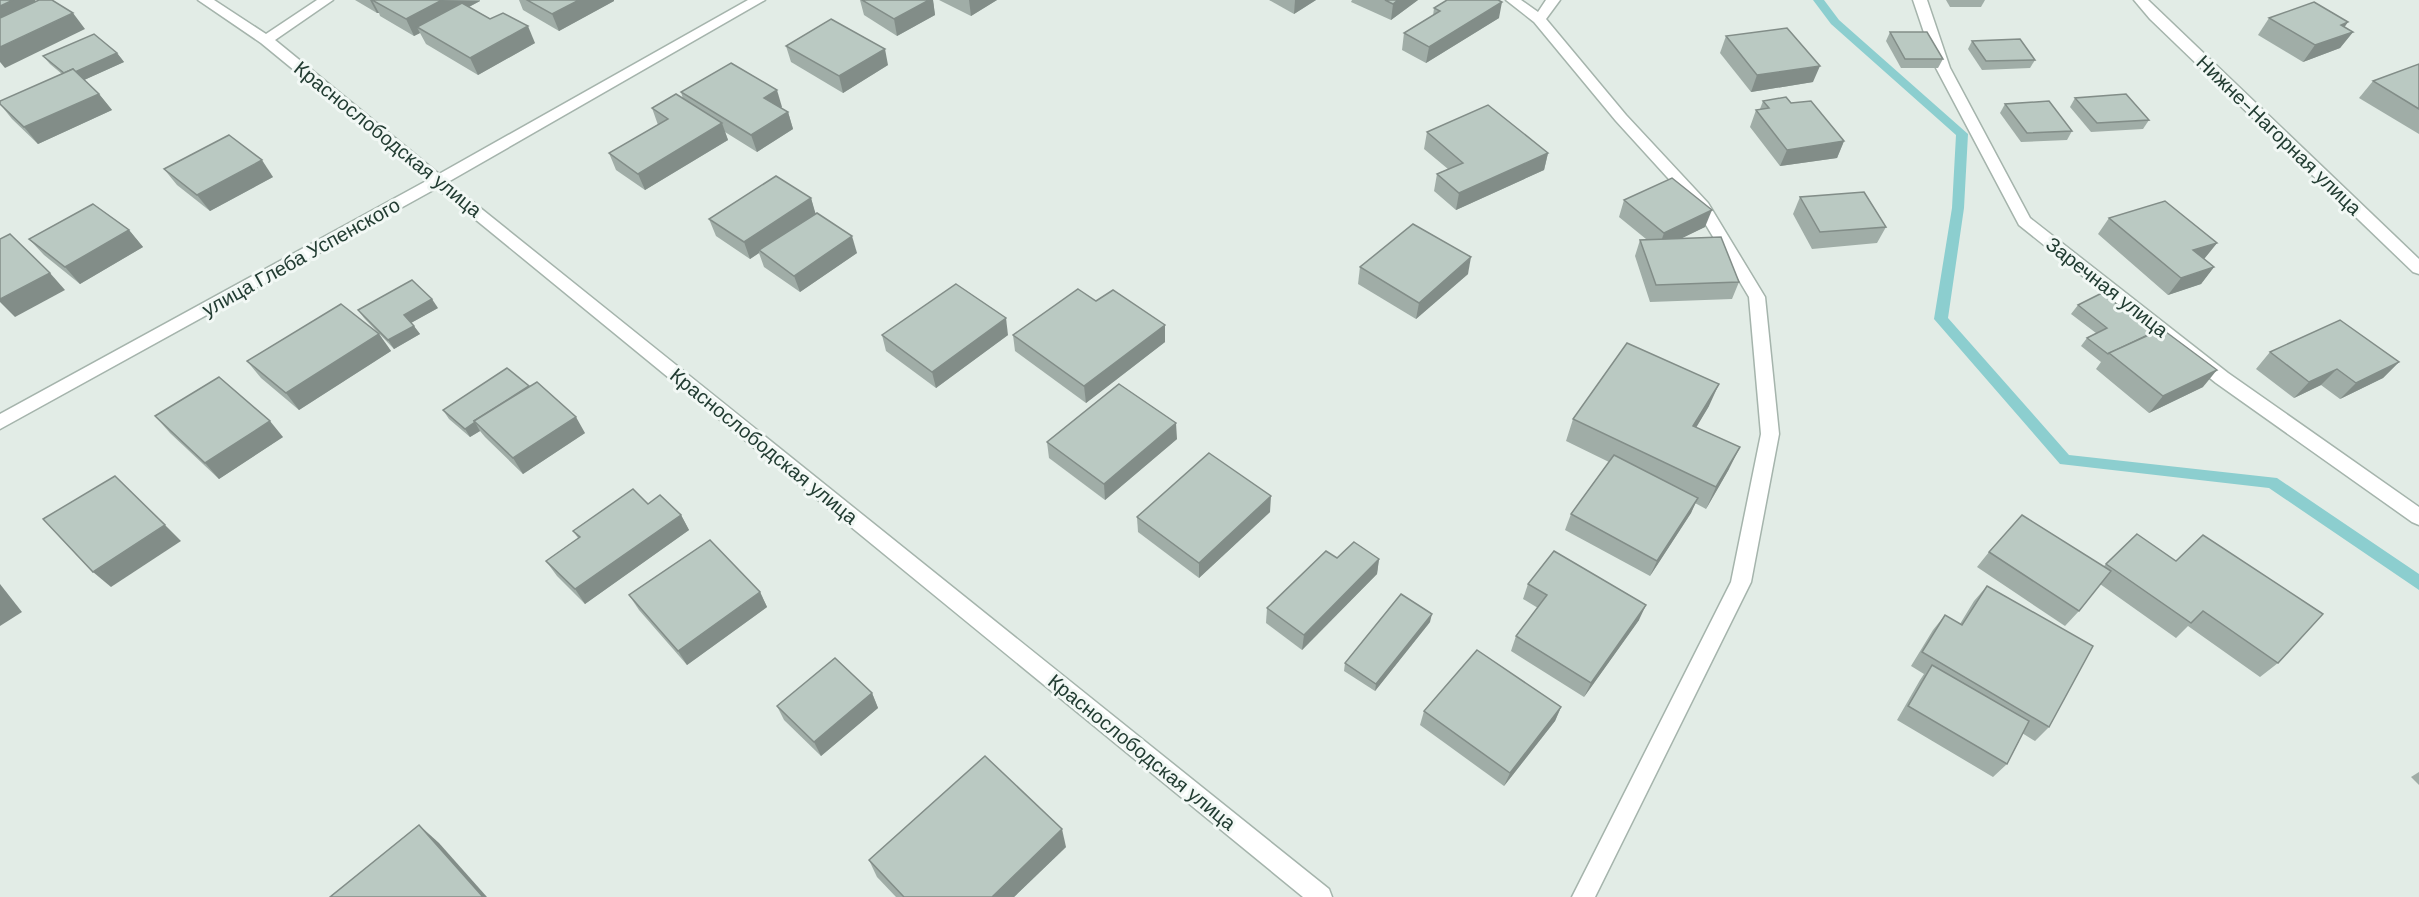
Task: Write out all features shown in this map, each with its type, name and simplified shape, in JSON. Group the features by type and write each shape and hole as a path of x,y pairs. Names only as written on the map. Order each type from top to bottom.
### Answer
{"street":[{"name":"Краснослободская улица","path":"205,0 266,39 438,182 1321,897"},
{"path":"266,39 326,0"},
{"name":"улица Глеба Успенского","path":"0,422 438,182 758,0"},
{"path":"1513,0 1539,19 1621,118 1704,207 1757,297 1770,434 1741,582 1583,897"},
{"path":"1539,19 1553,0"},
{"name":"Заречная улица","path":"1920,0 1943,68 2024,221 2222,378 2419,517"},
{"name":"Нижне-Нагорная улица","path":"2141,0 2155,16 2419,268"}],"building":[{"path":"0,0 13,0 0,6"},
{"path":"39,0 52,0 73,13 0,47 0,18"},
{"path":"372,0 442,0 406,19"},
{"path":"527,0 579,0 552,14"},
{"path":"862,0 929,0 894,19"},
{"path":"1385,0 1398,0 1393,4"},
{"path":"1447,0 1498,0 1502,2 1429,47 1404,33 1440,11 1434,8"},
{"path":"2314,2 2348,22 2341,25 2353,32 2315,45 2269,18"},
{"path":"462,3 490,19 503,13 528,26 470,58 417,27"},
{"path":"831,19 885,49 839,76 786,46"},
{"path":"1787,28 1820,66 1757,75 1726,36"},
{"path":"1890,32 1927,32 1943,59 1905,59"},
{"path":"94,34 117,53 75,72 73,69 64,73 43,56"},
{"path":"2020,39 2035,60 1986,61 1972,41"},
{"path":"731,63 777,90 764,98 788,112 751,135 681,92"},
{"path":"2419,64 2419,109 2373,81"},
{"path":"73,69 99,94 24,127 0,104 0,101"},
{"path":"676,94 722,123 638,174 609,153 668,119 652,108"},
{"path":"2126,94 2149,120 2097,123 2075,98"},
{"path":"1786,97 1791,103 1811,101 1844,141 1787,150 1756,110 1769,108 1763,101"},
{"path":"2049,101 2072,131 2027,133 2005,104"},
{"path":"1488,105 1548,153 1459,193 1437,174 1463,163 1427,132"},
{"path":"229,135 262,160 197,195 164,169"},
{"path":"776,176 811,198 744,242 709,219"},
{"path":"1672,178 1712,210 1664,233 1624,200"},
{"path":"1864,192 1886,227 1820,232 1800,197"},
{"path":"2165,201 2217,243 2193,250 2214,267 2181,278 2109,218"},
{"path":"93,204 129,230 65,267 29,239"},
{"path":"817,213 852,236 794,276 759,250"},
{"path":"1413,224 1471,257 1419,303 1360,267"},
{"path":"10,234 50,273 0,299 0,239"},
{"path":"1721,237 1739,282 1656,285 1640,240"},
{"path":"412,280 432,299 404,315 414,326 388,340 358,310"},
{"path":"956,284 1006,318 932,372 882,335"},
{"path":"1078,289 1096,301 1113,290 1165,325 1084,386 1013,335"},
{"path":"2102,293 2154,332 2108,354 2087,338 2107,328 2078,305"},
{"path":"341,304 379,334 286,393 247,361"},
{"path":"2340,320 2399,362 2356,383 2337,369 2309,382 2270,352"},
{"path":"2162,329 2217,370 2163,396 2109,353"},
{"path":"1627,343 1719,384 1693,426 1740,447 1716,487 1573,419"},
{"path":"507,368 529,386 465,429 443,410"},
{"path":"219,377 270,421 205,463 155,416"},
{"path":"537,382 576,417 513,458 474,421"},
{"path":"1119,384 1176,423 1104,484 1047,442"},
{"path":"1209,453 1271,496 1199,563 1137,517"},
{"path":"1614,455 1698,498 1657,561 1571,514"},
{"path":"115,476 165,525 93,572 43,519"},
{"path":"633,489 648,504 660,495 681,515 575,589 546,561 580,537 573,531"},
{"path":"2022,515 2111,571 2079,611 1989,552"},
{"path":"2137,534 2176,561 2203,535 2323,614 2278,663 2203,611 2191,623 2106,564"},
{"path":"710,540 760,592 678,651 629,595"},
{"path":"1354,542 1379,559 1304,635 1267,608 1326,551 1337,558"},
{"path":"1554,551 1646,605 1591,683 1516,636 1547,595 1528,584"},
{"path":"1987,586 2093,646 2049,727 1922,652 1945,615 1962,625"},
{"path":"1401,594 1432,614 1376,684 1345,663"},
{"path":"1477,650 1561,707 1510,773 1424,711"},
{"path":"835,658 872,693 814,742 777,706"},
{"path":"1932,665 2029,721 2007,764 1908,706"},
{"path":"985,756 1062,829 992,897 904,897 869,860"},
{"path":"419,825 483,897 330,897"}],"waterway":[{"path":"1818,0 1835,22 1962,134 1958,208 1941,319 2065,460 2272,482 2419,583"}]}
